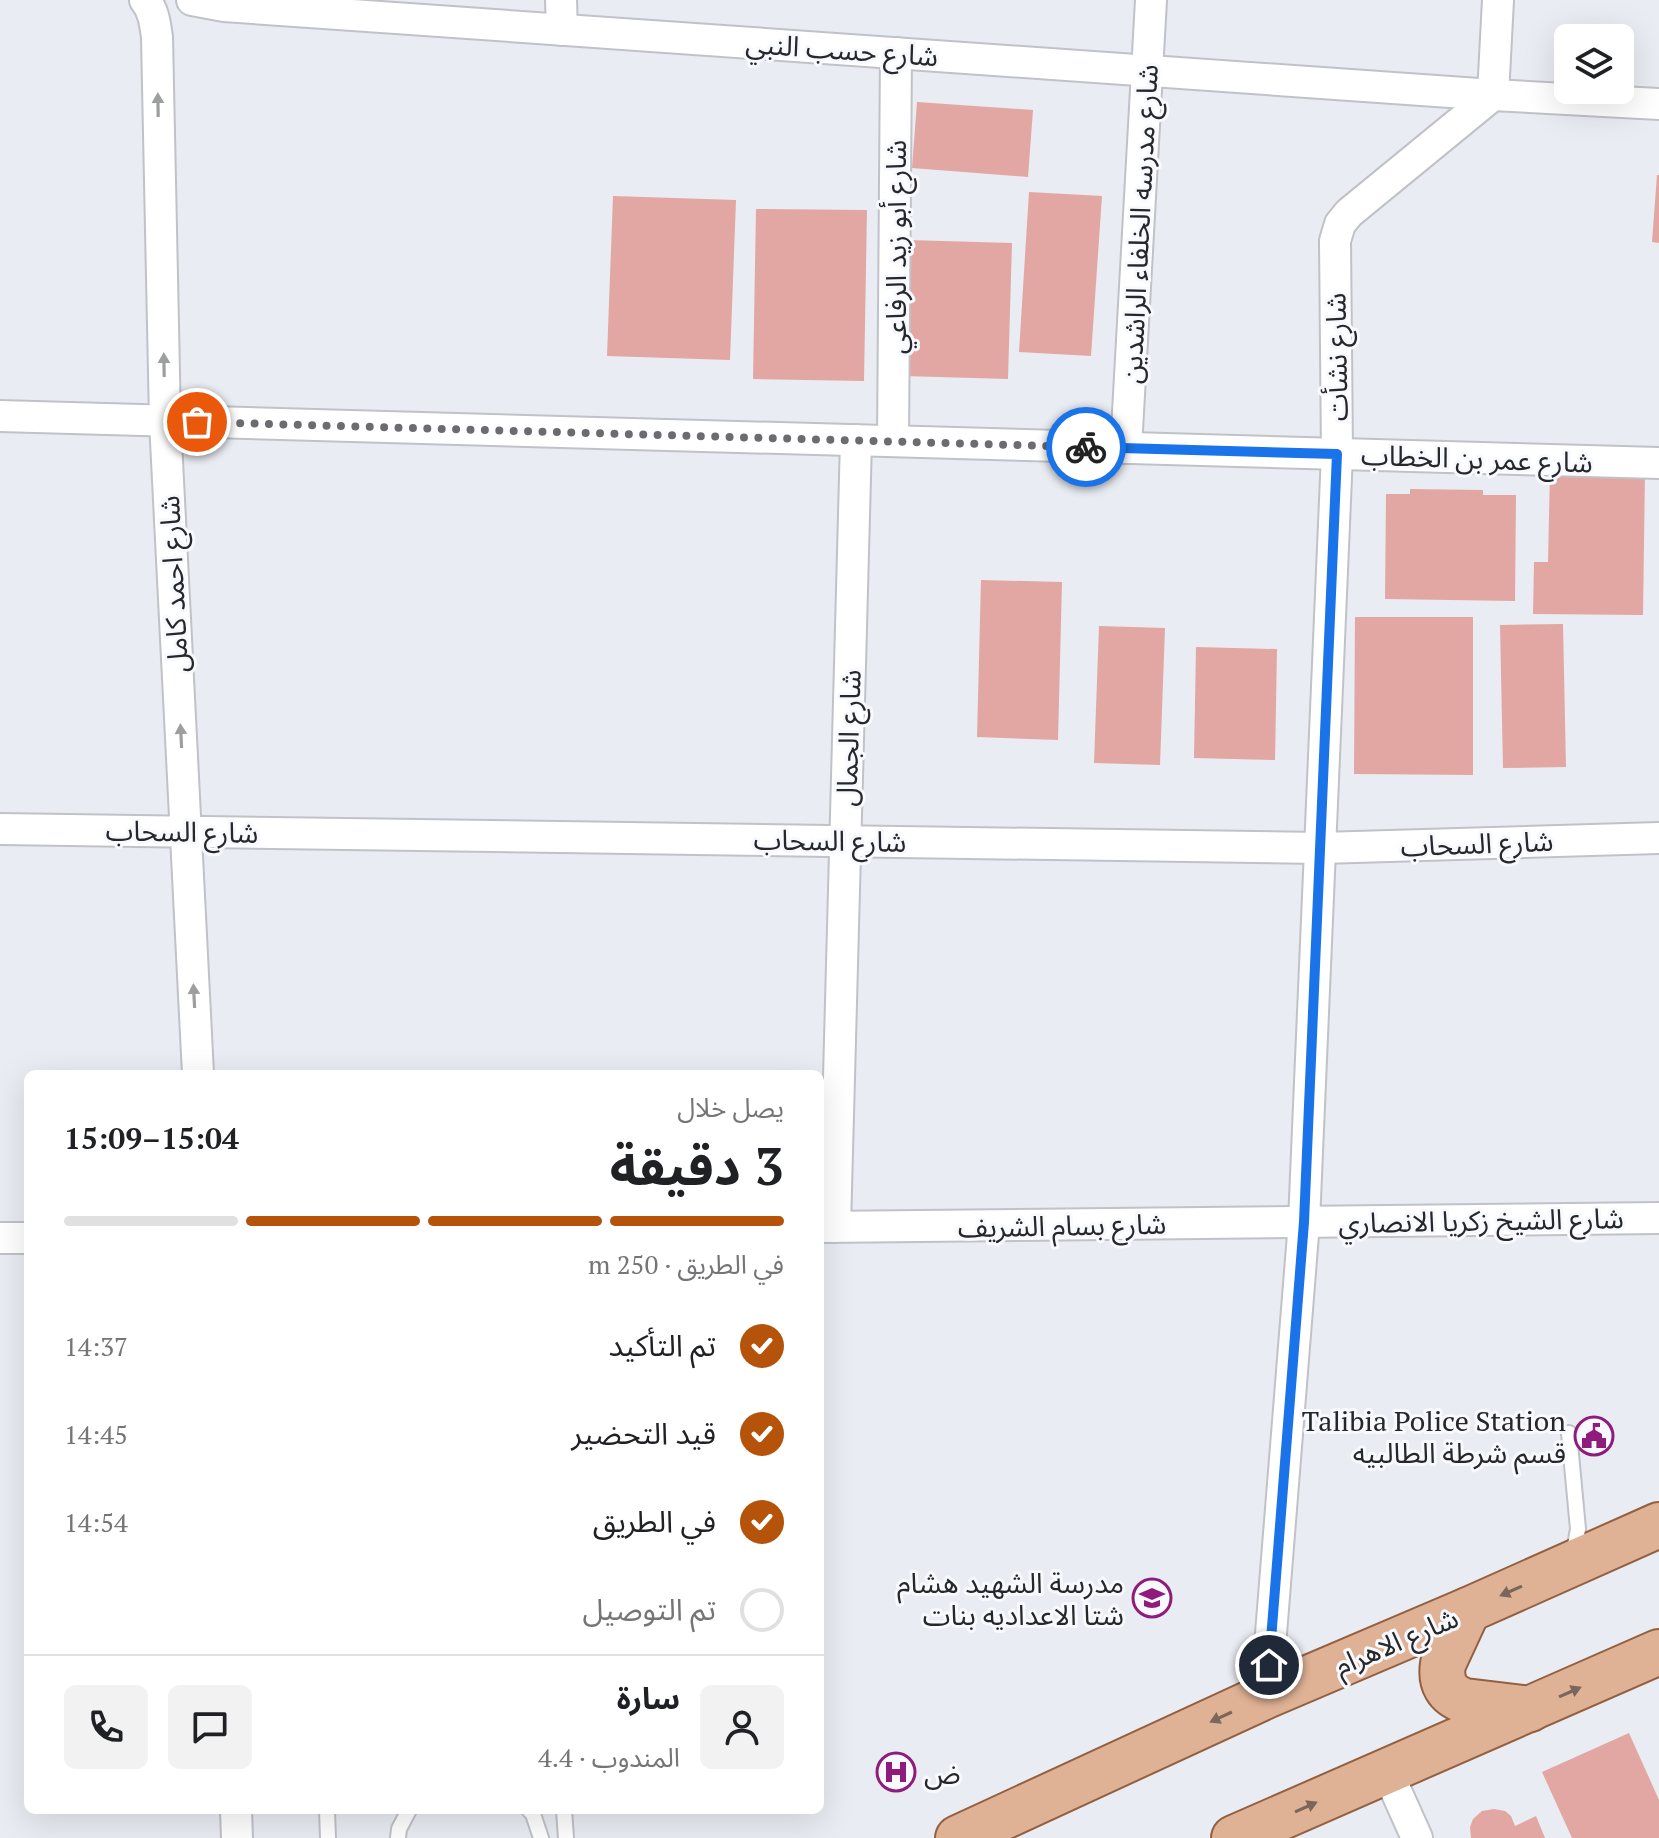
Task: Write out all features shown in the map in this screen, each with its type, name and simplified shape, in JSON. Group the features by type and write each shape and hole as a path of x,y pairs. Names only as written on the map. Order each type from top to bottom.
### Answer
{"main road":[{"name":"شارع الاهرام","path":"990,1833 1266,1696 1659,1525"},
{"path":"1468,1610 1443,1664 1441,1674 1448,1691 1465,1701 1530,1709"},
{"path":"1237,1837 1659,1652"}],"street":[{"name":"شارع احمد كامل","path":"145,0 155,21 157,37 165,421 198,1070"},
{"name":"شارع حسب النبي","path":"192,0 224,6 562,30 1659,104"},
{"path":"561,0 562,30"},
{"name":"شارع مدرسه الخلفاء الراشدين","path":"1126,448 1151,0"},
{"path":"1493,95 1498,0"},
{"name":"شارع أبو زيد الرفاعي","path":"893,441 896,53"},
{"name":"شارع نشأت","path":"1266,1696 1304,1222 1337,454 1335,241 1340,224 1349,213 1493,95"},
{"name":"شارع عمر بن الخطاب","path":"0,416 1659,463"},
{"name":"شارع الجمال","path":"828,1227 846,841 856,440"},
{"name":"شارع السحاب","path":"0,829 1321,848 1659,838"},
{"name":"شارع الشيخ زكريا الانصاري","path":"1304,1222 1659,1218"},
{"name":"شارع بسام الشريف","path":"828,1227 1304,1222"},
{"path":"0,1238 24,1238"},
{"path":"1387,1771 1417,1838"},
{"path":"236,1814 237,1838"}],"lane":[{"path":"1569,1433 1578,1529 1572,1563"},
{"path":"327,1814 328,1838"},
{"path":"398,1838 407,1814"},
{"path":"531,1814 541,1838"},
{"path":"564,1814 566,1838"}],"building":[{"path":"917,102 1033,110 1028,177 912,168"},
{"path":"1659,175 1659,243 1652,242"},
{"path":"1029,192 1102,196 1091,356 1019,352"},
{"path":"613,196 736,200 730,360 607,356"},
{"path":"756,209 867,210 864,381 753,379"},
{"path":"908,240 1012,243 1008,379 903,376"},
{"path":"1550,471 1645,472 1643,615 1533,614 1534,562 1548,562"},
{"path":"1410,489 1483,490 1483,495 1516,495 1515,601 1385,599 1386,494 1410,494"},
{"path":"981,580 1062,582 1058,740 977,737"},
{"path":"1355,617 1473,617 1473,775 1354,774"},
{"path":"1563,624 1566,767 1503,768 1500,625"},
{"path":"1099,626 1165,628 1160,765 1094,763"},
{"path":"1196,647 1277,649 1275,760 1194,758"},
{"path":"1629,1733 1659,1800 1659,1838 1572,1838 1542,1772"},
{"path":"1482,1811 1505,1811 1515,1826 1536,1816 1545,1838 1471,1838 1473,1819"}],"way so far":[{"path":"197,422 1086,447"}],"place":[{"name":"Talibia Police Station قسم شرطة الطالبيه","path":"1594,1436"},
{"name":"مدرسة الشهيد هشام شتا الاعداديه بنات","path":"1152,1598"},
{"name":"ض","path":"896,1772"}],"route":[{"path":"1086,447 1337,454 1304,1222 1269,1665"}]}
